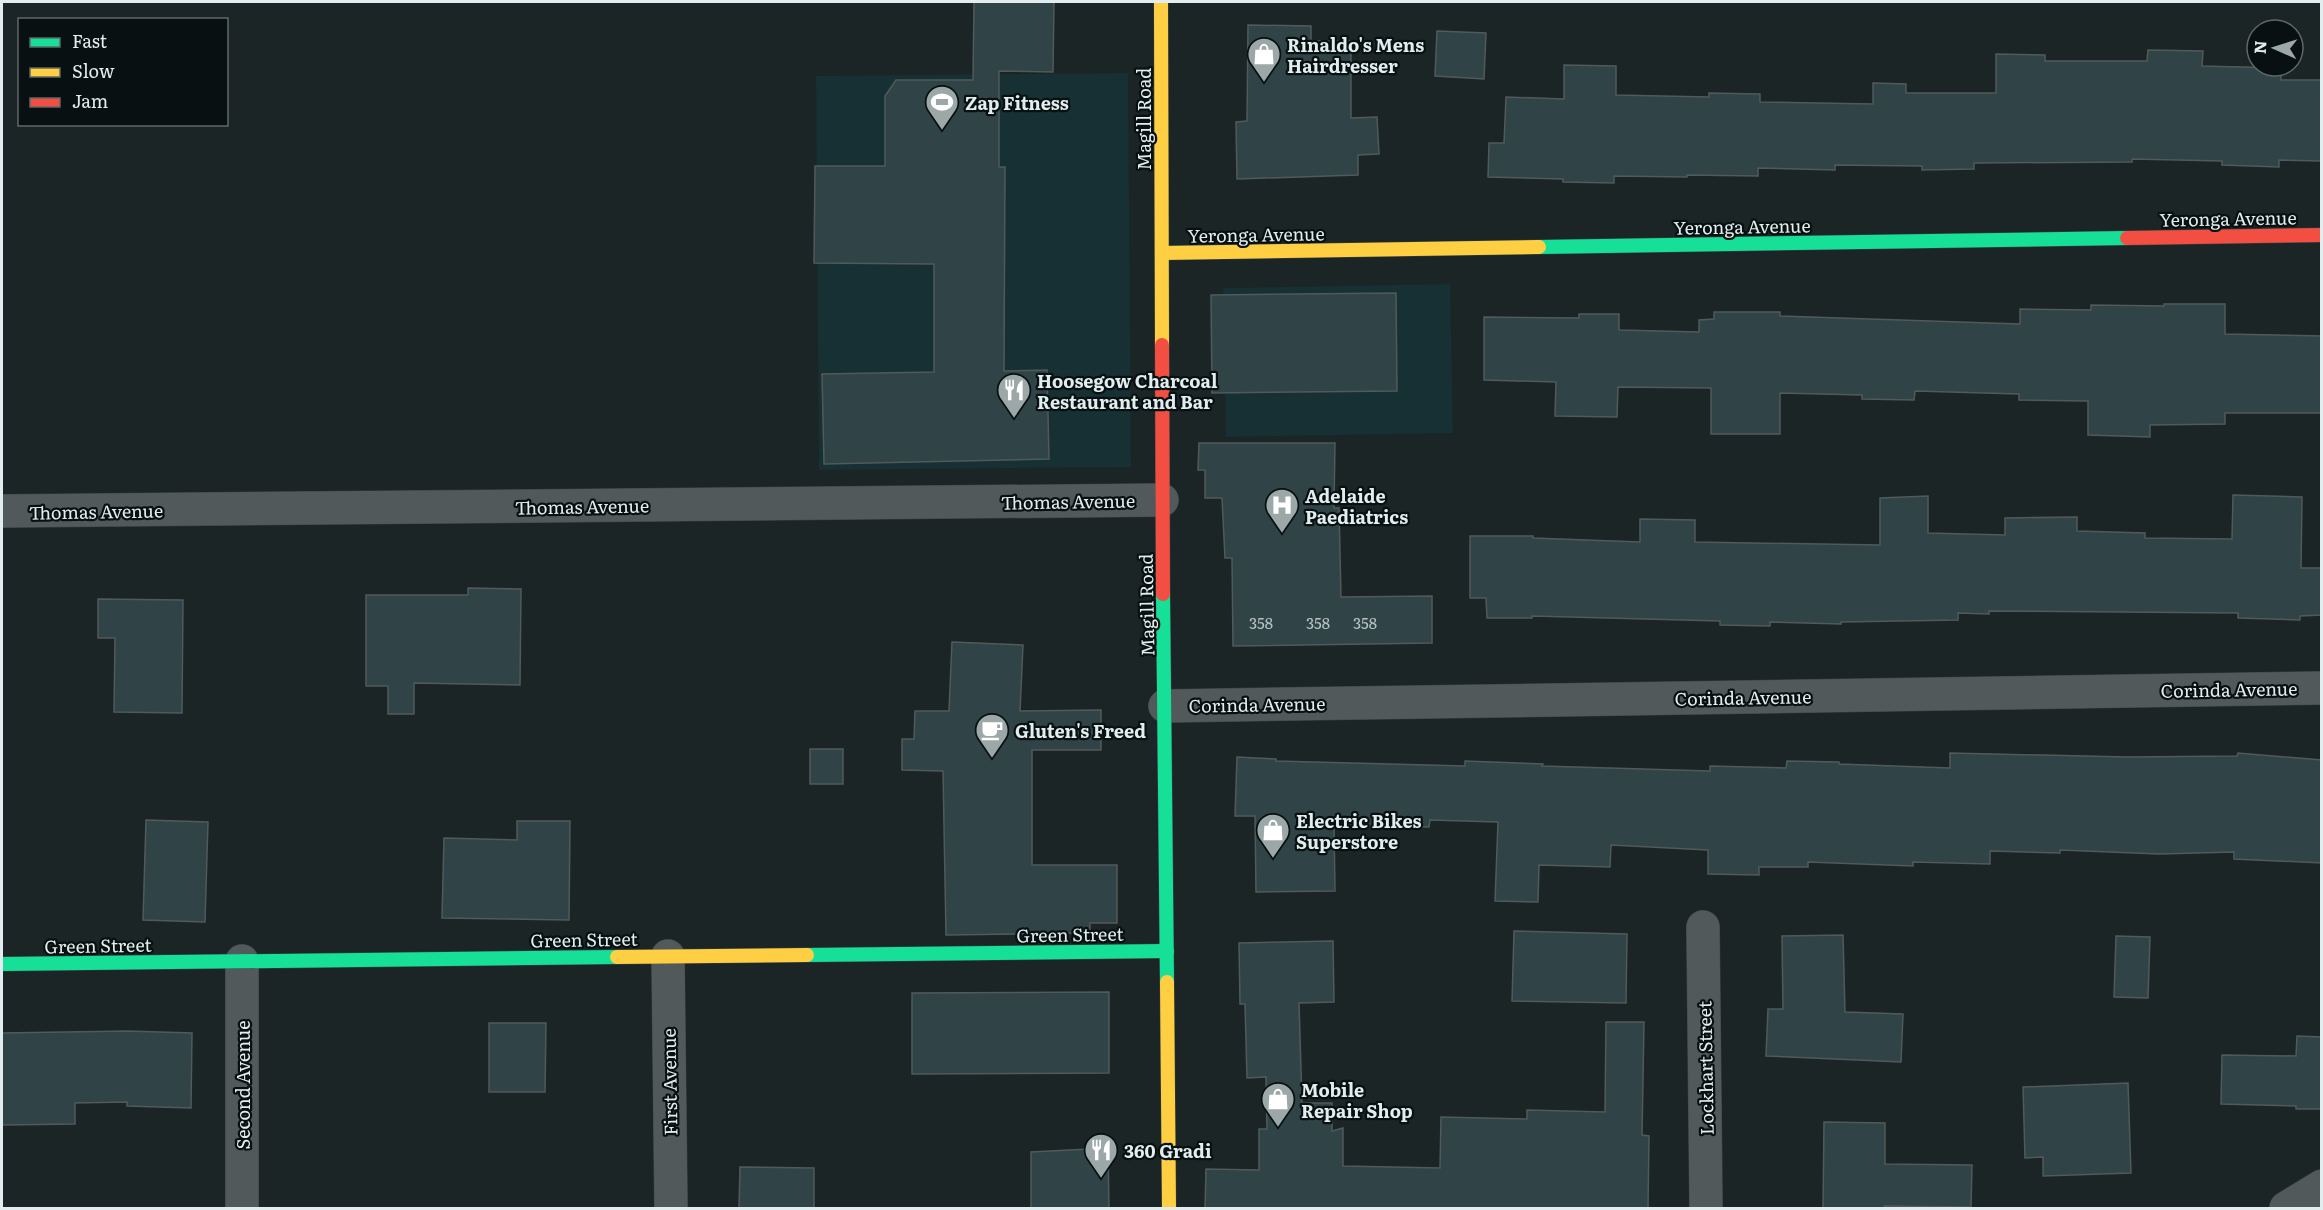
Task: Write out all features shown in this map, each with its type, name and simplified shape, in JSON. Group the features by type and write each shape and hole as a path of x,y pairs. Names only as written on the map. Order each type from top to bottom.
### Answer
{"street":[{"name":"Magill Road","path":"1161,2 1162,500 1169,1209"},
{"name":"Yeronga Avenue","path":"1162,253 2322,235"},
{"name":"Thomas Avenue","path":"2,512 1162,500"},
{"name":"Corinda Avenue","path":"1165,706 2322,688"},
{"name":"Lockhart Street","path":"1703,927 1706,1209"},
{"name":"Green Street","path":"2,964 1167,951"},
{"name":"First Avenue","path":"668,956 671,1209"},
{"name":"Second Avenue","path":"242,961 242,1209"},
{"path":"2286,1209 2322,1186"}],"shaded area":[{"path":"1128,73 1131,467 819,470 816,76"},
{"path":"1450,284 1453,433 1226,437 1223,288"}],"building":[{"path":"974,2 1054,2 1053,72 999,71 999,167 1005,167 1004,371 1047,370 1049,459 824,464 822,374 934,372 934,264 814,263 815,166 885,166 885,96 896,80 973,80"},
{"path":"1248,25 1311,26 1311,41 1351,41 1351,118 1377,117 1379,154 1358,155 1358,175 1237,179 1236,122 1247,121"},
{"path":"1437,31 1486,33 1484,79 1435,76"},
{"path":"2148,50 2203,51 2202,66 2245,67 2245,78 2322,80 2322,161 2279,160 2279,167 2222,165 2222,161 2132,159 2132,162 1974,163 1974,169 1922,170 1922,166 1835,165 1835,170 1758,168 1758,176 1614,176 1614,183 1488,177 1489,143 1504,143 1506,97 1564,99 1564,65 1616,66 1616,95 1709,97 1709,93 1760,94 1760,102 1873,104 1873,83 1906,84 1906,93 1996,93 1996,54 2045,55 2045,61 2147,61"},
{"path":"1396,293 1397,391 1212,393 1211,295"},
{"path":"2164,304 2225,304 2225,334 2322,336 2322,413 2225,413 2225,424 2150,425 2150,437 2088,435 2088,401 2019,400 2019,394 1915,391 1914,400 1862,399 1862,395 1780,393 1780,434 1711,434 1711,388 1618,387 1617,417 1555,416 1556,382 1484,380 1484,317 1579,318 1579,314 1619,314 1619,330 1699,332 1699,320 1714,319 1714,312 1780,312 1780,316 2020,324 2020,309 2091,310 2091,305 2164,306"},
{"path":"1199,443 1335,443 1334,508 1339,508 1341,597 1432,596 1432,643 1233,646 1232,558 1225,558 1222,498 1205,498 1205,470 1198,470"},
{"path":"2233,495 2302,497 2301,568 2322,568 2322,615 2300,616 2300,620 2238,618 2238,613 1989,611 1989,614 1958,613 1958,620 1841,622 1841,624 1770,622 1770,626 1720,625 1720,621 1532,616 1532,618 1487,618 1486,598 1470,598 1470,536 1533,536 1533,538 1640,542 1640,519 1695,520 1695,542 1880,545 1880,498 1928,496 1928,533 2005,535 2005,518 2077,517 2077,531 2145,533 2145,538 2232,539"},
{"path":"468,588 521,589 520,685 414,683 414,714 388,714 388,686 366,686 366,595 468,595"},
{"path":"98,599 183,600 182,713 114,712 115,638 98,638"},
{"path":"952,642 1023,645 1020,711 1101,710 1101,750 1032,750 1032,865 1117,865 1117,923 1090,923 1090,933 946,935 943,771 902,770 902,739 914,739 915,711 949,711"},
{"path":"810,749 843,749 843,784 810,784"},
{"path":"1950,753 2127,757 2237,756 2238,753 2322,760 2322,863 2234,859 2234,852 2159,854 2060,850 2060,853 1990,851 1990,864 1913,862 1913,866 1808,862 1808,867 1759,867 1759,875 1708,874 1708,850 1611,845 1610,867 1539,865 1538,902 1495,901 1498,822 1430,820 1429,827 1334,826 1335,891 1256,892 1255,816 1235,816 1237,757 1276,759 1276,761 1465,766 1465,761 1543,764 1542,766 1710,771 1710,766 1786,768 1787,761 1950,768"},
{"path":"146,820 208,822 205,922 143,920"},
{"path":"517,821 570,821 569,920 442,918 444,838 517,840"},
{"path":"1514,931 1627,934 1626,1003 1512,1001"},
{"path":"1843,935 1845,1012 1903,1014 1901,1062 1766,1056 1768,1009 1783,1009 1782,936"},
{"path":"2116,936 2150,937 2148,998 2114,997"},
{"path":"1333,941 1334,1002 1299,1003 1302,1103 1332,1103 1332,1131 1343,1128 1343,1166 1440,1168 1441,1117 1527,1119 1527,1110 1605,1112 1606,1022 1644,1022 1642,1135 1649,1136 1648,1209 1205,1209 1206,1169 1259,1170 1259,1129 1267,1129 1266,1077 1247,1078 1245,1004 1240,1004 1239,943"},
{"path":"1109,992 1109,1073 912,1074 912,993"},
{"path":"489,1023 546,1023 545,1092 489,1092"},
{"path":"128,1031 192,1033 191,1108 127,1106 127,1102 75,1103 75,1124 2,1125 2,1033"},
{"path":"2297,1036 2322,1037 2322,1109 2221,1104 2222,1055 2296,1056"},
{"path":"2128,1083 2131,1173 2043,1176 2043,1157 2025,1158 2023,1087"},
{"path":"1824,1122 1885,1123 1885,1164 1972,1165 1971,1207 1884,1206 1884,1209 1823,1209"},
{"path":"1108,1148 1109,1209 1031,1209 1031,1152"},
{"path":"740,1167 814,1168 814,1209 739,1209"}],"traffic: fast":[{"path":"1539,247 2127,238"},
{"path":"1163,594 1167,982"},
{"path":"807,955 1167,951"},
{"path":"2,964 617,957"}],"traffic: slow":[{"path":"1161,2 1162,345"},
{"path":"1162,253 1539,247"},
{"path":"617,957 807,955"},
{"path":"1167,982 1169,1208"}],"traffic: jam":[{"path":"2127,238 2322,235"},
{"path":"1162,345 1163,594"}],"place":[{"name":"Rinaldo's Mens Hairdresser","path":"1264,83"},
{"name":"Zap Fitness","path":"942,131"},
{"name":"Hoosegow Charcoal Restaurant and Bar","path":"1014,419"},
{"name":"Adelaide Paediatrics","path":"1282,534"},
{"name":"Gluten's Freed","path":"992,759"},
{"name":"Electric Bikes Superstore","path":"1273,859"},
{"name":"Mobile Repair Shop","path":"1278,1128"},
{"name":"360 Gradi","path":"1101,1179"}]}
